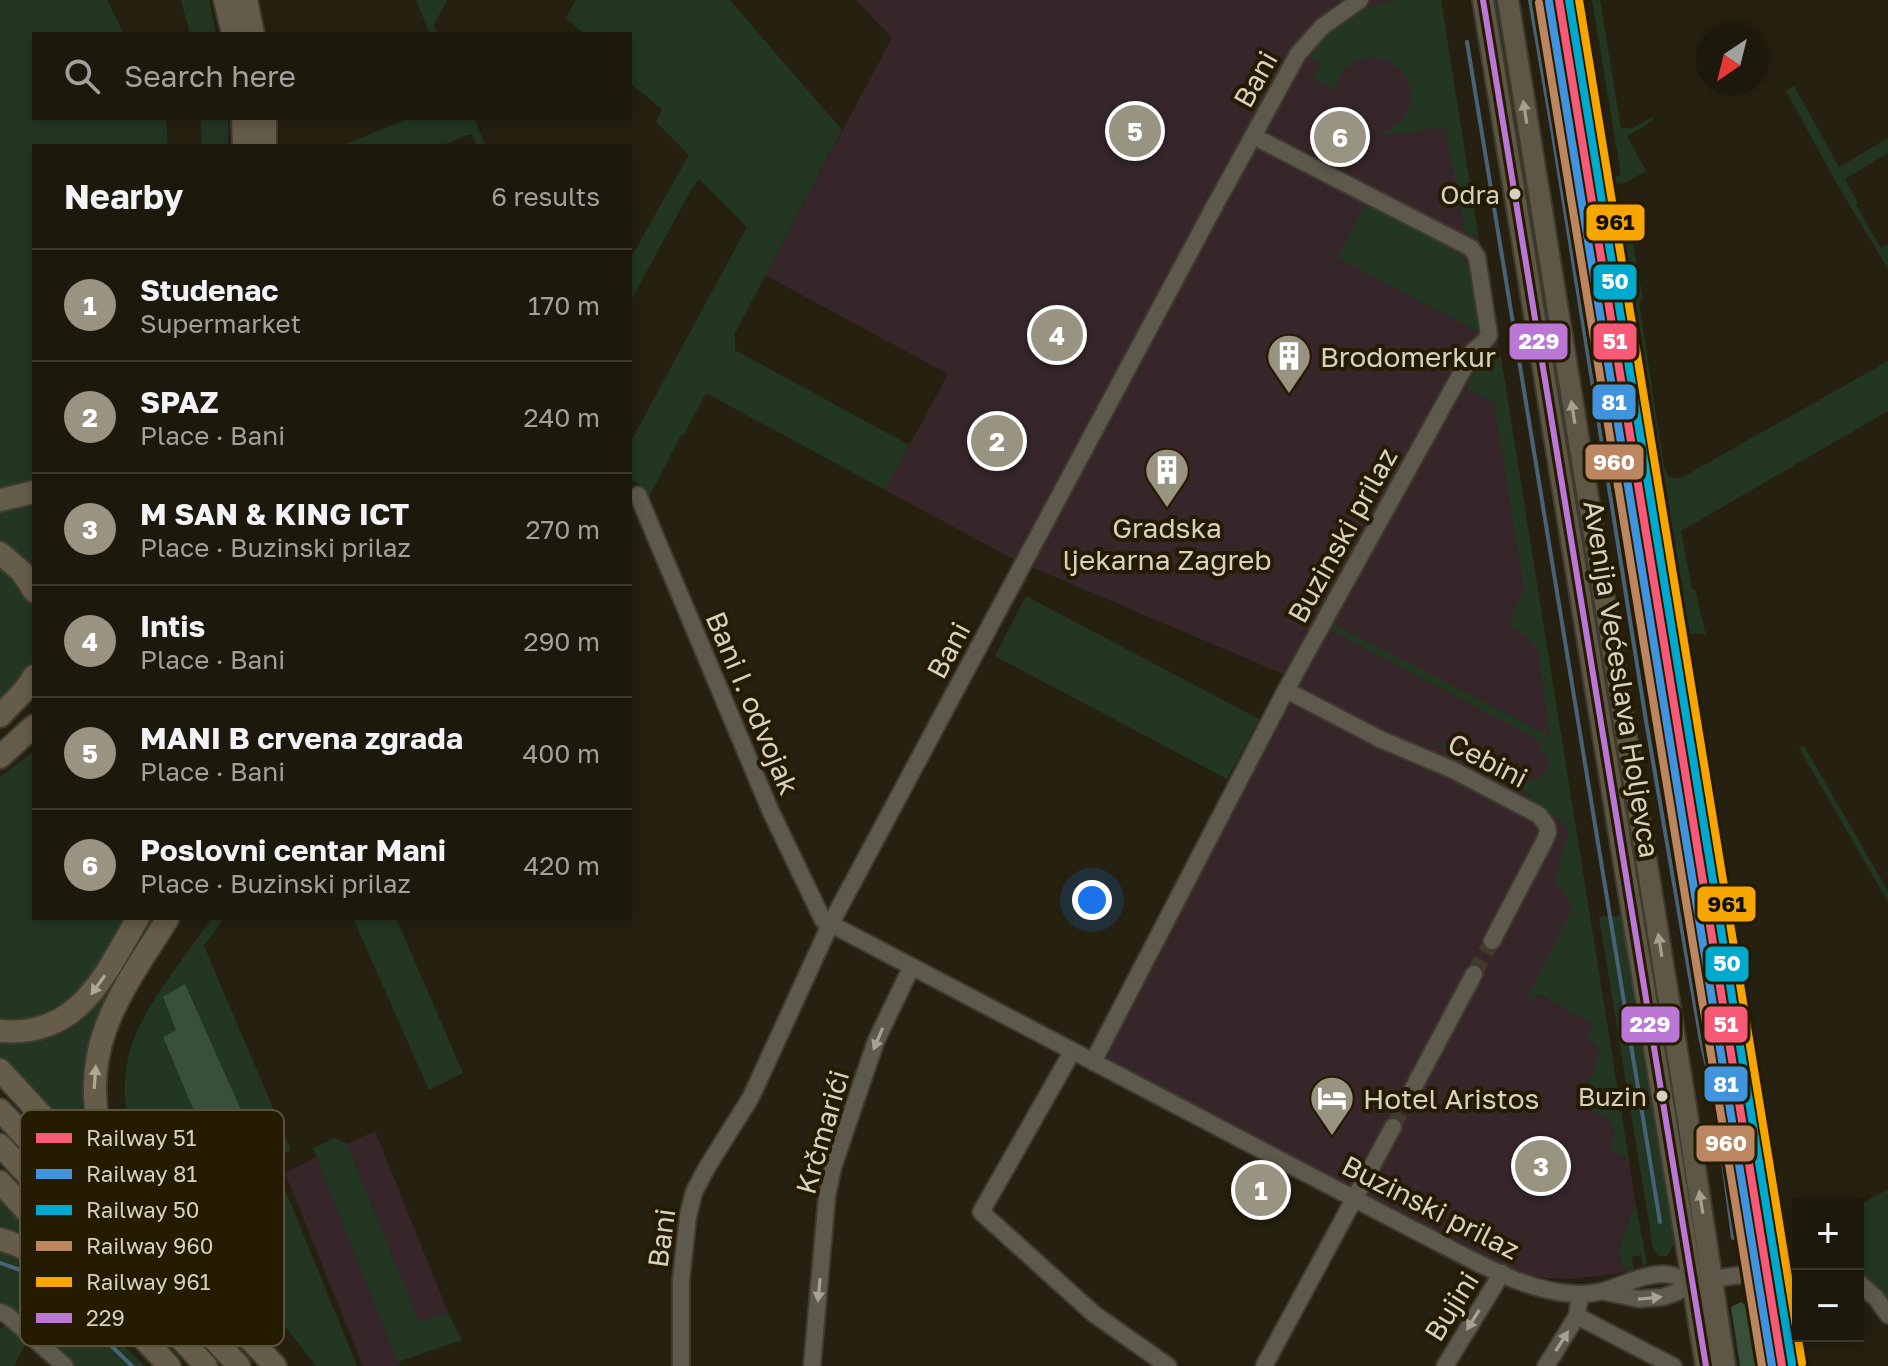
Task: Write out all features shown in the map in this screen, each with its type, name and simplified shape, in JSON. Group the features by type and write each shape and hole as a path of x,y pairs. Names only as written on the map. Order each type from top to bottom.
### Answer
{"highway":[{"path":"225,0 233,32"},
{"path":"246,0 253,32"},
{"path":"243,120 244,144"},
{"path":"265,120 265,144"},
{"path":"0,500 32,492"},
{"path":"0,553 22,572 32,588"},
{"path":"0,716 32,679"},
{"path":"0,730 32,698"},
{"path":"0,760 32,728"},
{"path":"0,760 32,744"},
{"path":"0,1031 28,1031 46,1027 70,1015 94,991 137,920"},
{"path":"95,1110 96,1062 105,1028 167,920"},
{"path":"0,1070 37,1110"},
{"path":"0,1110 20,1131"},
{"path":"0,1145 20,1166"},
{"path":"0,1182 20,1204"},
{"path":"0,1239 20,1245"},
{"path":"151,1346 169,1366"},
{"path":"187,1346 206,1366"},
{"path":"220,1346 239,1366"},
{"path":"256,1346 275,1366"}],"main road":[{"name":"Avenija Većeslava Holjevca","path":"1483,0 1702,1281 1725,1366"},
{"name":"Avenija Većeslava Holjevca","path":"1508,0 1696,1167 1706,1366"}],"street":[{"name":"Bani","path":"681,1366 681,1280 688,1216 694,1192 751,1097 830,925 1298,54 1322,27 1360,0"},
{"name":"Buzinski prilaz","path":"1093,1062 1286,690 1474,350 1490,332 1477,257 1471,248 1253,136"},
{"name":"Bani I. odvojak","path":"638,495 771,812 823,920 830,925"},
{"name":"Cebini","path":"1286,690 1380,739 1453,770 1544,820 1548,832 1544,842 1492,941"},
{"name":"Buzinski prilaz","path":"830,925 1414,1230 1502,1273 1545,1289 1580,1295 1605,1292 1639,1299 1663,1297 1702,1281 1792,1270"},
{"name":"Krčmarići","path":"812,1366 827,1196 833,1167 876,1041 911,968"},
{"path":"1409,1096 1474,974"},
{"path":"1072,1052 981,1212 1094,1314 1168,1366"},
{"path":"1264,1366 1393,1127"},
{"name":"Bujini","path":"1445,1366 1502,1273"},
{"path":"1864,1287 1888,1315"},
{"path":"1546,1366 1577,1316 1580,1295"},
{"path":"0,1312 20,1326"},
{"path":"1577,1316 1673,1366"},
{"path":"42,1346 65,1366"}],"shaded area":[{"path":"856,0 1441,0 1586,893 1537,994 1595,1024 1594,1043 1599,1058 1578,1103 1607,1118 1616,1133 1610,1149 1629,1160 1635,1201 1619,1248 1620,1259 1627,1272 1572,1279 1545,1278 1486,1259 1086,1053 1288,676 1015,560 885,490 948,374 765,275 892,38"},
{"path":"375,1131 448,1312 419,1323 347,1144"},
{"path":"317,1157 400,1366 363,1366 285,1173"}],"green space":[{"path":"0,0 107,0 123,32 32,32 32,120 166,120 168,144 32,144 32,486 0,493"},
{"path":"181,0 209,0 216,32 189,32"},
{"path":"416,0 447,0 434,25 437,32 429,32"},
{"path":"576,0 730,0 842,130 735,333 735,350 909,445 885,490 706,393 647,501 642,486 632,480 632,439 747,227 699,179 632,298 632,255 689,155 656,122 662,109 632,85 632,32 582,32 566,18"},
{"path":"1397,0 1441,0 1478,235 1466,236 1445,127 1383,134 1405,116 1412,97 1409,82 1400,70 1387,61 1372,58 1357,60 1344,71 1335,90 1313,78 1321,64 1310,58 1327,37 1358,13"},
{"path":"1491,0 1496,0 1517,138 1528,182 1690,1185 1677,1140"},
{"path":"1592,0 1600,0 1621,128 1633,128 1652,117 1654,120 1627,136 1646,171 1615,185 1624,229 1630,227 1643,299 1639,302 1664,467 1669,477 1681,478 1888,361 1888,411 1681,531 1692,589 1695,589 1706,635 1690,634 1683,638 1679,646 1762,1156 1753,1158 1591,171 1606,170 1611,177 1621,175"},
{"path":"1794,86 1839,167 1888,138 1888,153 1845,179 1881,248 1888,244 1888,269 1786,91"},
{"path":"200,120 228,120 228,144 202,144"},
{"path":"405,120 475,120 485,144 476,144 471,134 445,144 345,144"},
{"path":"1366,203 1460,254 1472,281 1480,333 1338,258"},
{"path":"1501,358 1629,1160 1610,1149 1615,1133 1607,1118 1578,1103 1597,1060 1596,1046 1587,1039 1594,1024 1538,994 1534,1001 1528,997 1573,908 1554,882 1568,832 1561,820 1527,802 1530,794 1433,742 1518,785 1540,776 1548,767 1546,754 1539,747 1541,741 1332,631 1335,625 1550,736 1538,651 1530,640 1508,624 1524,590 1494,402 1466,389 1482,360"},
{"path":"32,499 32,576 0,545 0,507"},
{"path":"0,561 26,589 32,604 32,663 25,678 0,711"},
{"path":"1026,596 1259,719 1227,779 995,656"},
{"path":"1804,746 1888,891 1888,902 1799,748"},
{"path":"32,753 32,920 128,920 83,992 41,1020 0,1023 0,777"},
{"path":"1624,915 1676,1242 1667,1256 1658,1256 1653,1248 1599,917"},
{"path":"143,920 158,920 98,1026 103,1110 47,1110 0,1059 0,1037 39,1036"},
{"path":"211,920 223,920 204,946 274,1110 241,1110 185,984 176,1030 163,1037 194,1110 127,1110 128,1060 135,1036 160,991"},
{"path":"354,920 397,920 463,1073 429,1090"},
{"path":"185,984 241,1110 194,1110 163,1037 176,1030 163,997"},
{"path":"284,1134 291,1150 284,1154"},
{"path":"335,1138 347,1144 419,1322 448,1312 462,1340 398,1362 313,1148"},
{"path":"284,1187 357,1366 316,1366 284,1325"},
{"path":"1888,1189 1888,1301 1864,1276 1864,1203"},
{"path":"0,1197 20,1219 20,1239 0,1231"},
{"path":"1635,1201 1647,1263 1643,1267 1641,1255 1632,1257 1634,1273 1627,1272 1620,1259 1619,1248"},
{"path":"0,1248 20,1257 20,1318 0,1300"},
{"path":"1741,1302 1761,1316 1768,1366 1740,1366 1731,1307"},
{"path":"8,1324 20,1335 20,1346 24,1346 14,1366 0,1366 0,1328"},
{"path":"52,1346 124,1346 145,1366 75,1366"}],"waterway":[{"path":"1530,0 1646,721 1701,1041 1715,1101 1733,1238"},
{"path":"1467,42 1660,1222"},
{"path":"0,1263 20,1270"},
{"path":"112,1346 132,1366"}],"tunnel":[{"path":"1474,974 1492,941"},
{"path":"1393,1127 1409,1096"}],"rail line":[{"name":"51","path":"1559,0 1782,1366"},
{"name":"50","path":"1569,0 1792,1364"},
{"name":"961","path":"1579,0 1802,1363"},
{"name":"81","path":"1549,2 1772,1366"},
{"name":"960","path":"1539,3 1762,1366"}],"transit line":[{"name":"229","path":"1483,0 1706,1366"}],"place":[{"name":"MANI B crvena zgrada","path":"1135,131"},
{"name":"Poslovni centar Mani","path":"1340,137"},
{"name":"Odra","path":"1515,194"},
{"name":"Intis","path":"1057,335"},
{"name":"Brodomerkur","path":"1289,395"},
{"name":"SPAZ","path":"997,441"},
{"name":"Gradska ljekarna Zagreb","path":"1167,509"},
{"name":"Buzin","path":"1662,1096"},
{"name":"Hotel Aristos","path":"1332,1137"},
{"name":"M SAN & KING ICT","path":"1541,1166"},
{"name":"Studenac","path":"1261,1190"}]}
